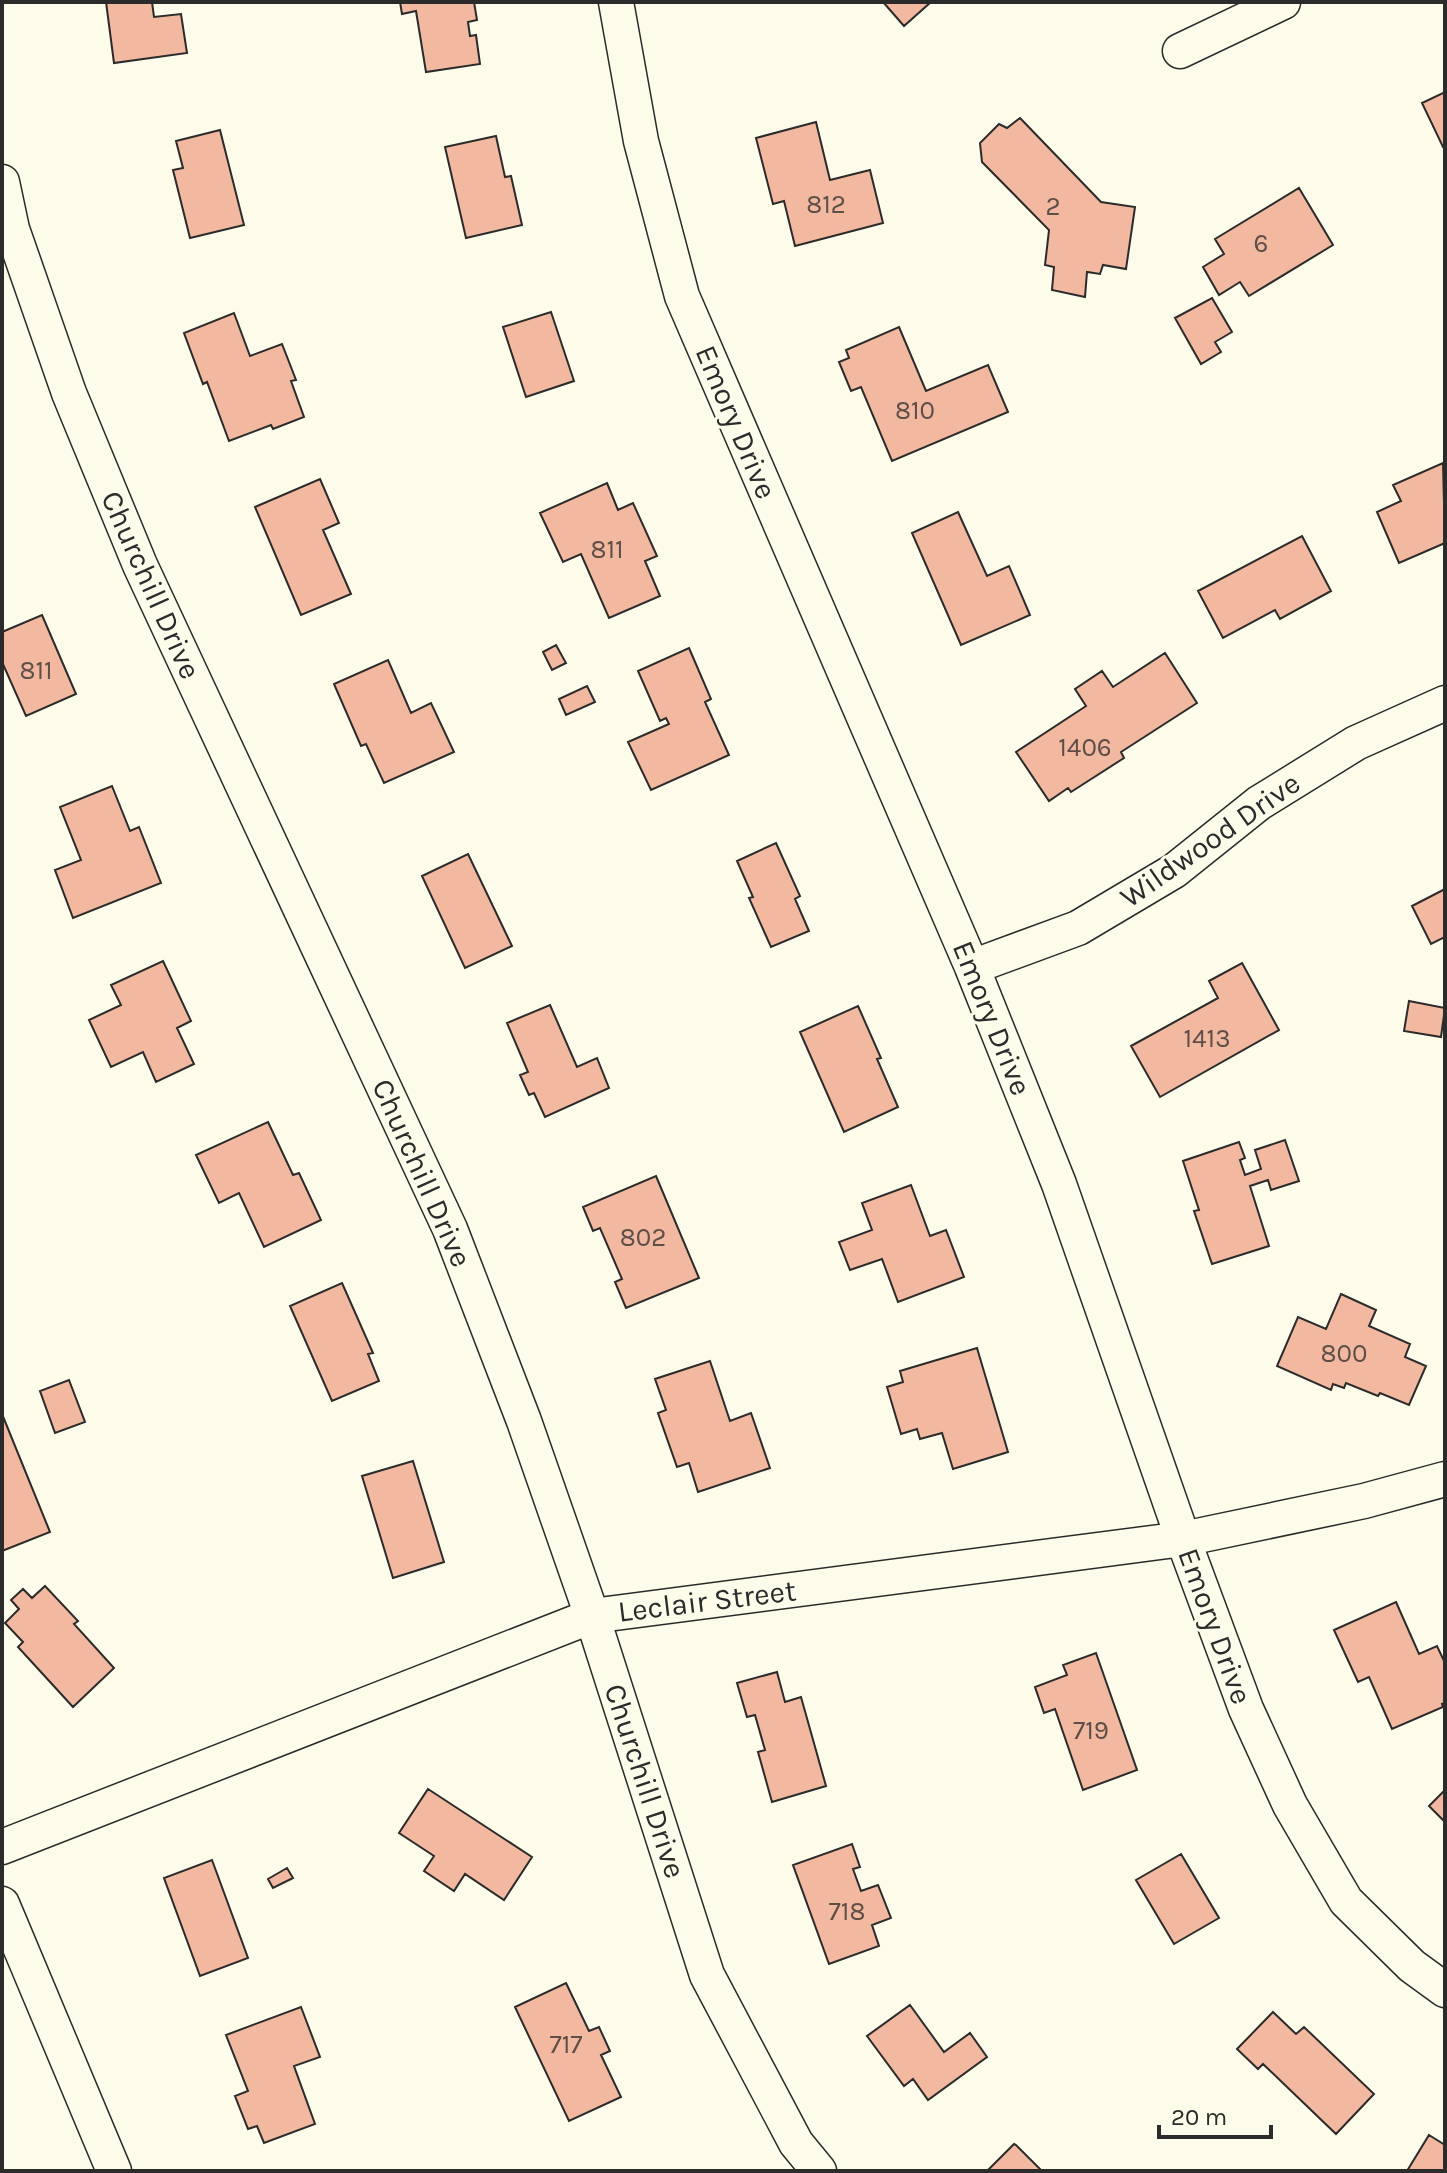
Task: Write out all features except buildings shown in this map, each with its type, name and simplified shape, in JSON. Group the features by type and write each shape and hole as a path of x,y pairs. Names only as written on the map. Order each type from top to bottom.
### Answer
{"street":[{"name":"Emory Drive","path":"616,2 641,141 682,296 972,967 1059,1184 1246,1709 1290,1805 1346,1901 1412,1966 1445,1990"},
{"path":"1180,51 1283,2"},
{"name":"Churchill Drive","path":"2,182 12,229 69,393 140,565 450,1229 524,1421 592,1616 707,1975 796,2143 819,2171"},
{"name":"Wildwood Drive","path":"972,967 1078,928 1174,871 1259,803 1356,743 1445,703"},
{"name":"Leclair Street","path":"2,1847 592,1616 1183,1539 1364,1501 1445,1479"},
{"path":"2,1904 114,2171"}]}
